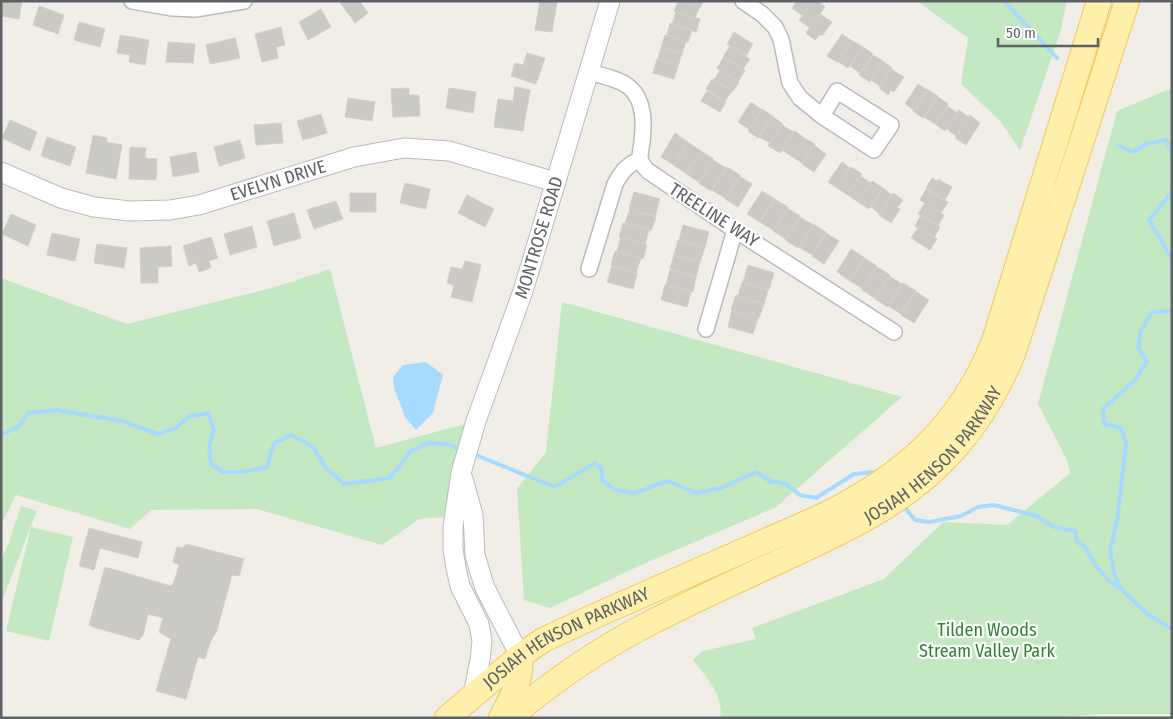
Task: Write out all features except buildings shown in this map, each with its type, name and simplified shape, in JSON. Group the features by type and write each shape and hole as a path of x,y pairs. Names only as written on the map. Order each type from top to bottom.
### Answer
{"main road":[{"name":"JOSIAH HENSON PARKWAY","path":"509,718 545,688 596,653 851,515 887,478 934,439 969,392 988,357 1099,1"},
{"name":"JOSIAH HENSON PARKWAY","path":"473,696 520,656 543,640 820,517 851,515 888,505 935,470 964,437 984,410 1007,369 1019,339 1127,1"},
{"path":"501,718 515,690 521,667 520,656"},
{"path":"447,718 473,696"}],"street":[{"path":"132,1 172,8 195,9 244,1"},
{"name":"MONTROSE ROAD","path":"473,696 482,641 479,624 460,586 453,549 453,527 461,473 476,421 523,291 610,1"},
{"path":"743,1 762,14 775,28 780,39 790,83 800,98 822,116"},
{"path":"588,72 613,79 628,86 638,96 643,120 640,160 628,165 615,184 589,269"},
{"name":"EVELYN DRIVE","path":"1,172 62,198 94,207 130,211 170,210 199,205 354,157 404,148 449,151 555,182"},
{"name":"TREELINE WAY","path":"640,160 642,166 648,171 735,230 894,332"},
{"path":"706,329 735,230"},
{"path":"461,473 474,515 475,555 485,588 520,656"}],"green space":[{"path":"917,1 1067,1 1060,33 1020,150 1000,121 961,84 968,38"},
{"name":"Tilden Woods Stream Valley Park","path":"1172,88 1172,714 1100,714 1049,718 720,718 720,702 717,694 693,660 703,651 756,639 752,628 884,579 943,522 1007,525 1070,473 1067,460 1038,404 1117,111"},
{"path":"330,269 376,448 476,421 457,516 419,519 382,545 257,509 151,510 130,529 16,495 1,525 1,278 127,324 276,287"},
{"path":"562,302 902,397 776,507 641,565 550,608 524,600 517,489 546,452"},
{"path":"21,506 37,511 1,599 1,559 8,545"},
{"path":"31,527 73,537 49,641 6,631"}],"water":[{"path":"426,362 443,375 433,413 416,430 405,417 394,388 393,377 403,365"}],"waterway":[{"path":"1004,1 1057,58"},
{"path":"1118,145 1133,152 1146,144 1166,140 1172,153"},
{"path":"1172,192 1149,220 1172,259 1172,291"},
{"path":"1120,587 1114,574 1110,550 1117,521 1126,444 1121,428 1104,424 1103,409 1136,379 1147,361 1138,348 1141,330 1152,312 1172,311"},
{"path":"1,434 18,427 28,413 57,410 122,421 158,434 176,428 188,417 208,413 214,430 209,447 211,464 223,472 242,472 267,467 274,443 291,435 313,447 325,467 344,484 390,478 410,452 428,443 447,444 462,450"},
{"path":"473,454 555,487 595,463 602,469 602,480 615,490 636,493 668,481 696,493 721,488 756,472 770,481 786,484 800,495 816,498 854,474 876,472 878,474"},
{"path":"902,504 915,520 929,522 961,516 978,507 994,505 1037,516 1054,527 1075,531 1077,542 1085,547 1095,564 1108,580 1120,588 1146,613 1172,629"}]}
